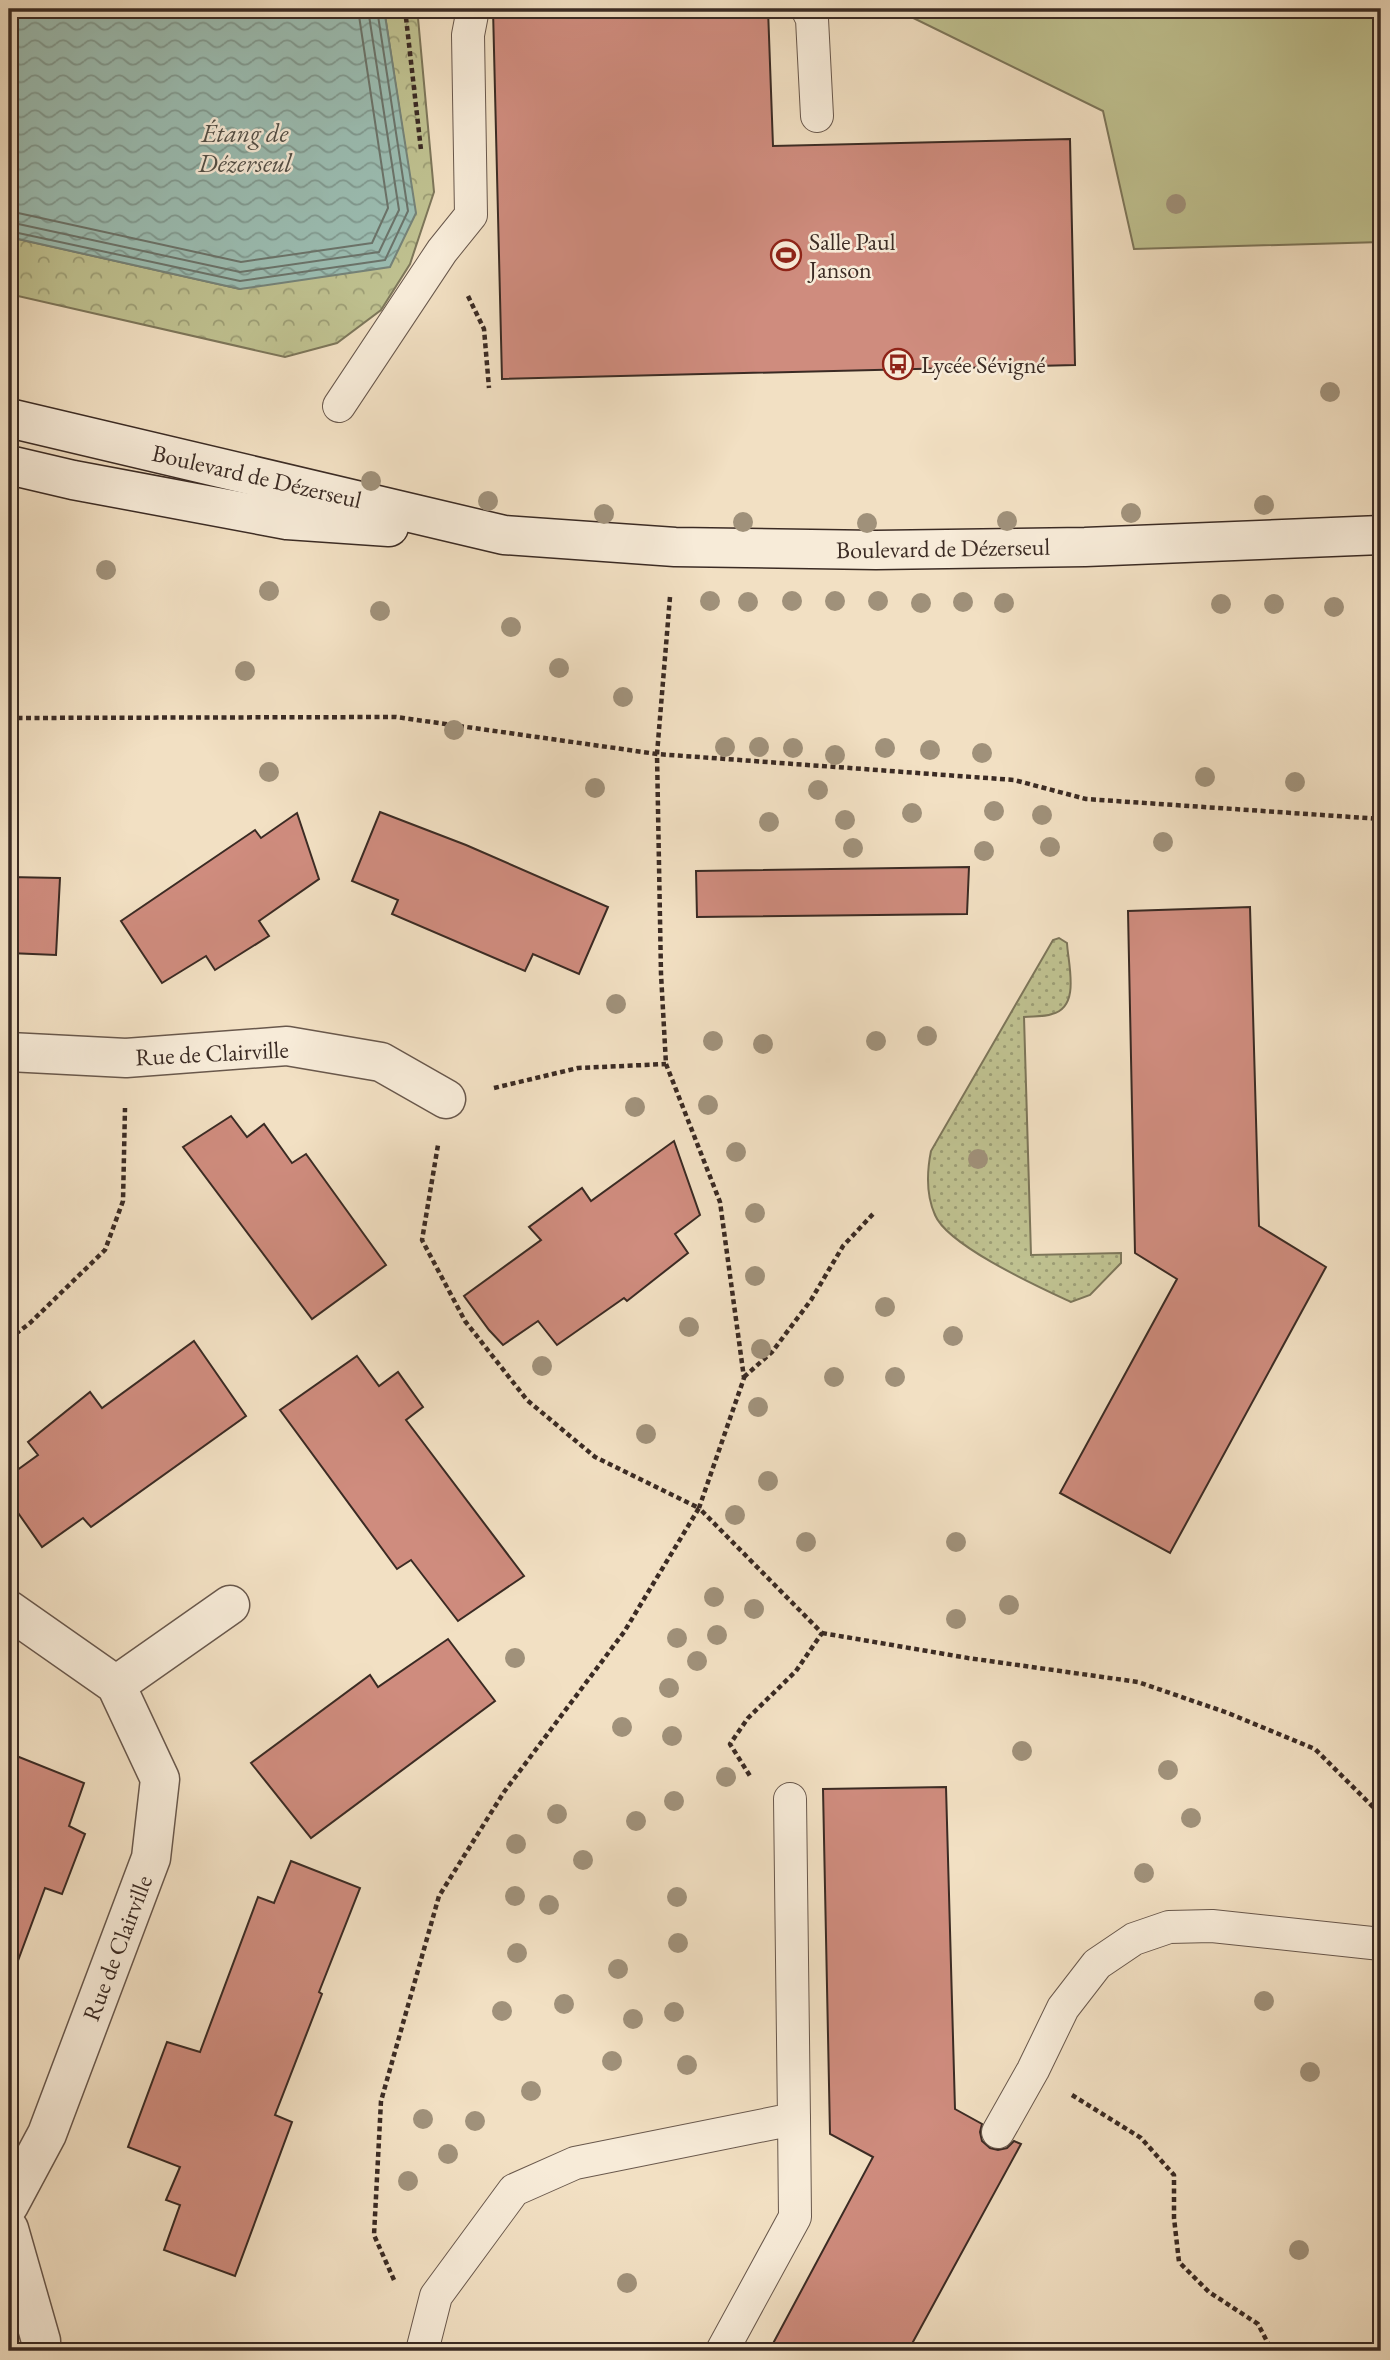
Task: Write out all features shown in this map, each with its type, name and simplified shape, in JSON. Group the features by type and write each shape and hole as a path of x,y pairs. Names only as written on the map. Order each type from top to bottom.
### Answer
{"street":[{"name":"Boulevard de Dézerseul","path":"9,418 504,535"},
{"name":"Boulevard de Dézerseul","path":"9,465 73,480 288,520 675,547 1085,547 1381,535"},
{"name":"Rue de Clairville","path":"9,1052 126,1058 287,1046 381,1062 446,1099"},
{"path":"116,1685 230,1605"},
{"name":"Rue de Clairville","path":"9,1610 116,1685 160,1779 151,1858 47,2134 9,2206"},
{"path":"9,2230 41,2341 41,2351"}],"lane":[{"path":"339,406 442,251 471,215 468,35 473,9"},
{"path":"807,9 813,19 817,116"},
{"path":"722,2351 795,2217 790,1799"},
{"path":"998,2132 1033,2070 1063,2008 1097,1964 1134,1939 1168,1927 1212,1926 1381,1944"},
{"path":"423,2348 436,2296 514,2190 575,2163 794,2119"}],"path":[{"path":"405,9 421,154"},
{"path":"442,251 484,329 489,388"},
{"path":"423,2348 374,2235 381,2101 439,1896 504,1791 624,1632 699,1508 744,1378 720,1202 666,1064 661,974 657,754 675,547"},
{"path":"9,718 396,718 657,754 1014,780 1086,799 1381,819"},
{"path":"9,1339 30,1323 105,1250 123,1201 126,1058"},
{"path":"666,1064 578,1068 446,1099 422,1240 465,1321 527,1401 595,1457 699,1508 822,1633 968,1658 1138,1682 1228,1713 1315,1749 1381,1815"},
{"path":"744,1378 772,1352 811,1300 843,1246 873,1214"},
{"path":"790,1799 753,1781 730,1744 748,1718 796,1671 822,1633"},
{"path":"1033,2070 1141,2138 1174,2175 1174,2218 1179,2262 1209,2292 1258,2324 1272,2351"}],"green space":[{"path":"384,9 420,9 418,18 434,192 410,264 381,310 337,343 285,357 9,294 9,237 240,289 415,213"},
{"path":"895,9 1381,9 1381,242 1134,249 1103,111"},
{"path":"1059,938 1067,943 1071,984 1067,1003 1052,1014 1024,1017 1031,1255 1121,1253 1121,1263 1090,1295 1071,1302 996,1264 957,1240 935,1215 928,1183 931,1151 1053,940"}],"water":[{"name":"Étang de Dézerseul","path":"9,9 384,9 416,213 390,267 240,289 9,237"}],"building":[{"name":"Salle Paul Janson","path":"493,9 768,9 773,146 1070,139 1075,365 502,379"},
{"path":"380,812 466,845 608,907 579,974 533,954 525,971 392,914 398,900 352,881"},
{"path":"297,813 319,879 259,921 269,936 215,970 206,956 162,983 121,921 255,830 261,838"},
{"path":"969,867 967,914 697,917 696,871"},
{"path":"9,877 60,878 56,955 9,953"},
{"path":"1250,907 1259,1226 1326,1267 1170,1553 1060,1493 1177,1279 1135,1253 1128,911"},
{"path":"231,1116 247,1137 264,1124 292,1163 306,1154 386,1265 312,1319 183,1147"},
{"path":"674,1141 700,1215 675,1234 688,1253 627,1301 624,1298 557,1345 538,1321 503,1345 464,1296 541,1240 529,1227 582,1188 591,1201"},
{"path":"194,1341 246,1416 91,1527 83,1518 42,1547 9,1500 9,1476 38,1455 28,1442 90,1392 102,1408"},
{"path":"357,1356 379,1386 398,1372 423,1407 406,1420 524,1576 458,1621 411,1560 397,1569 280,1410"},
{"path":"448,1639 495,1701 311,1838 251,1763 370,1675 378,1687"},
{"path":"9,1753 84,1783 69,1826 85,1834 62,1894 45,1888 13,1974 9,1973"},
{"path":"946,1787 955,2109 982,2124 982,2141 990,2148 1007,2148 1014,2141 1021,2144 908,2351 769,2351 873,2157 830,2134 823,1789"},
{"path":"291,1861 360,1888 275,2115 292,2122 235,2276 164,2250 180,2205 166,2200 180,2167 128,2147 167,2042 200,2052 258,1897 274,1903"}],"place":[{"name":"Salle Paul Janson","path":"786,255"},
{"name":"Lycée Sévigné","path":"898,364"}]}
